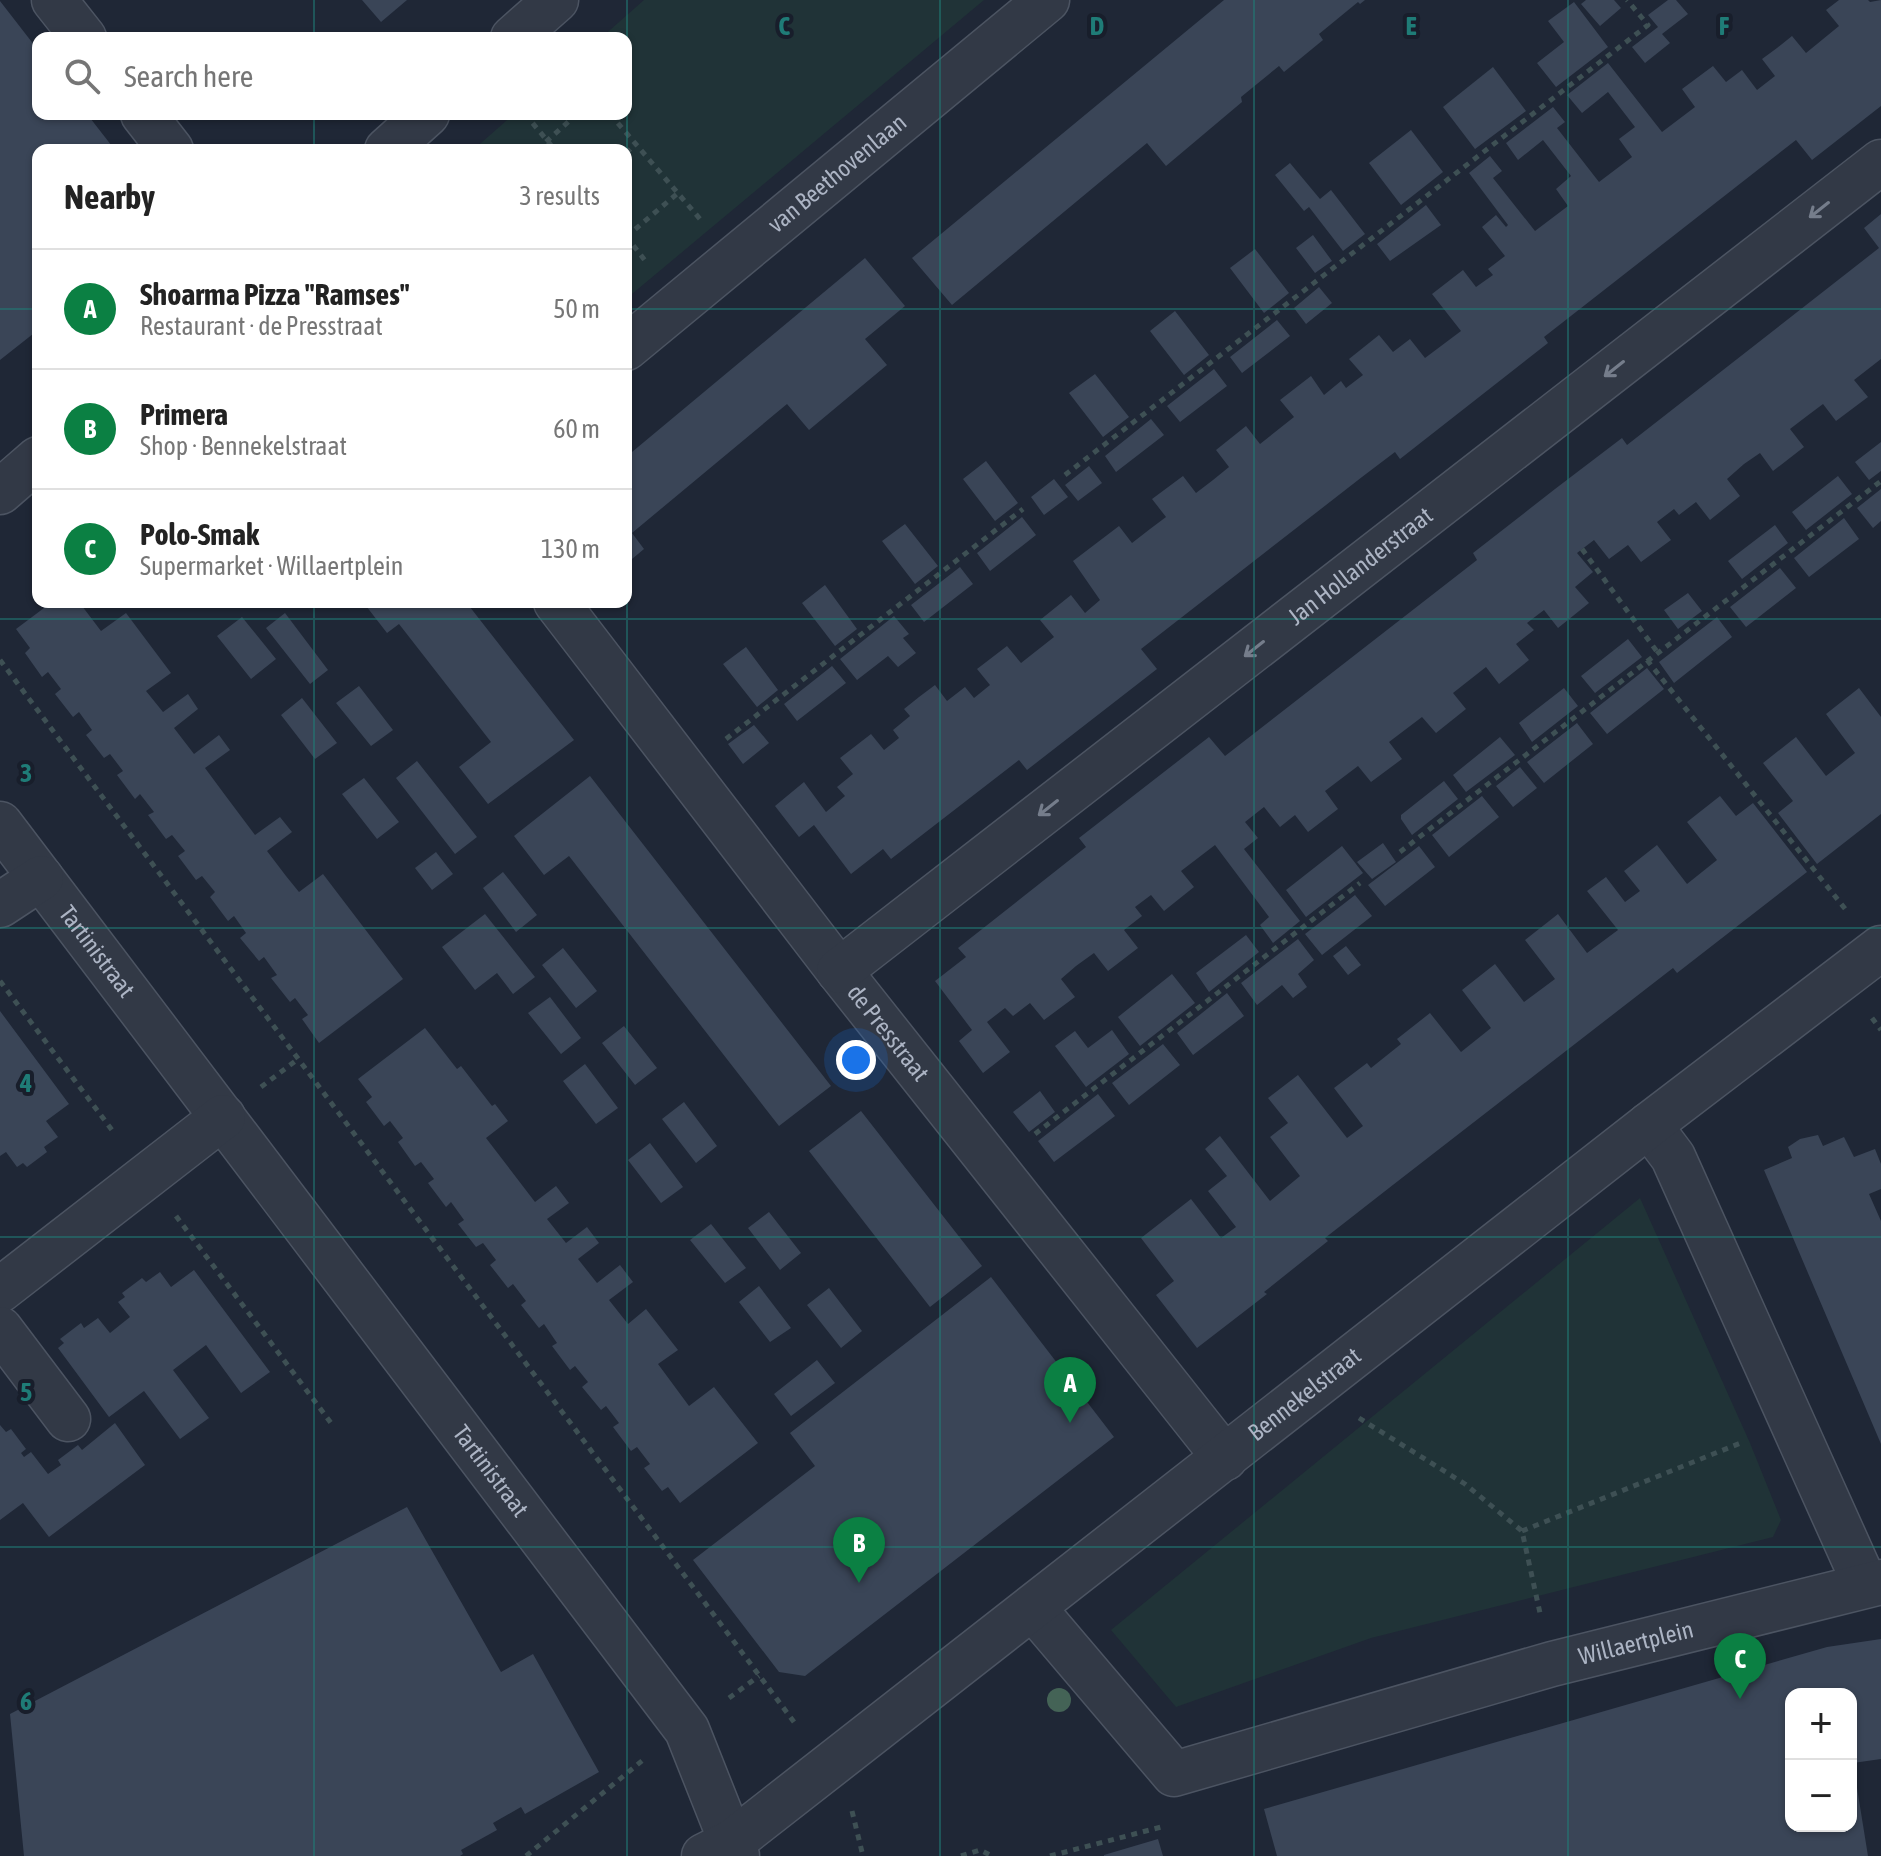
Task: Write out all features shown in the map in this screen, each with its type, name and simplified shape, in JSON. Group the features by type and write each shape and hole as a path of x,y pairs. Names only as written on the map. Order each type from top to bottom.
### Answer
{"street":[{"path":"54,0 79,32"},
{"path":"520,32 556,0"},
{"name":"van Beethovenlaan","path":"632,343 1047,0"},
{"path":"148,120 166,144"},
{"path":"394,144 420,120"},
{"name":"Jan Hollanderstraat","path":"839,971 1881,162"},
{"path":"0,492 32,464"},
{"name":"de Presstraat","path":"561,608 839,971 1225,1458"},
{"name":"Tartinistraat","path":"0,824 687,1730 724,1851"},
{"path":"0,905 41,878"},
{"name":"Bennekelstraat","path":"724,1851 1649,1125 1880,949"},
{"path":"0,1290 223,1117"},
{"name":"Willaertplein","path":"1033,1608 1174,1774 1552,1664 1873,1583 1791,1423 1673,1157 1649,1125"},
{"path":"0,1329 68,1419"}],"path":[{"path":"1065,475 1648,25 1627,0"},
{"path":"530,120 550,144"},
{"path":"543,144 570,120"},
{"path":"615,120 706,225"},
{"path":"632,148 636,144"},
{"path":"632,232 678,193"},
{"path":"632,244 653,270"},
{"path":"1400,852 1881,481"},
{"path":"685,770 1023,509"},
{"path":"1582,549 1658,653"},
{"path":"0,660 828,1767"},
{"path":"1647,660 1880,949"},
{"path":"993,1165 1360,883"},
{"path":"1313,1390 1465,1484 1522,1531 1552,1664"},
{"path":"1522,1531 1791,1423"},
{"path":"1050,1856 1171,1824"},
{"path":"961,1856 980,1850 992,1856"}],"green space":[{"path":"644,0 984,0 632,294 632,144 480,144 507,120 632,120 632,32 608,32"},
{"path":"1640,1198 1750,1443 1781,1520 1773,1537 1371,1638 1176,1707 1111,1630"}],"building":[{"path":"362,0 407,0 381,22"},
{"path":"1224,0 1365,0 1360,4 1358,2 1319,34 1323,40 1284,72 1279,66 1241,97 1242,102 1166,166 1147,143 952,305 912,258"},
{"path":"1586,0 1614,0 1621,8 1600,26 1581,4"},
{"path":"1668,0 1676,0 1688,14 1662,34 1670,43 1645,63 1632,47 1658,27 1648,15"},
{"path":"1839,0 1881,0 1881,106 1812,160 1796,140 1544,337 1548,343 1400,459 1395,452 1362,477 1141,649 1157,669 1027,770 1019,760 891,859 883,849 851,874 814,825 799,837 775,806 804,782 826,812 845,796 837,787 853,774 840,758 871,734 884,750 899,738 893,730 910,716 904,709 919,697 935,685 947,701 965,687 974,698 990,685 977,669 1007,646 1021,663 1054,637 1040,620 1071,595 1085,613 1100,600 1073,561 1119,526 1132,543 1166,517 1152,499 1183,476 1196,493 1213,480 1229,467 1216,450 1246,426 1260,444 1294,417 1280,400 1311,376 1324,395 1341,381 1346,388 1363,375 1349,359 1379,335 1393,352 1410,339 1425,358 1461,331 1432,294 1463,270 1476,287 1493,275 1488,269 1505,256 1482,227 1496,215 1506,227 1508,225 1469,173 1490,156 1502,171 1493,178 1535,231 1568,206 1556,189 1571,176 1543,140 1518,160 1506,143 1553,107 1565,122 1557,128 1599,182 1632,157 1619,139 1635,127 1608,92 1582,113 1567,95 1608,63 1662,132 1695,107 1682,89 1713,66 1726,82 1742,70 1757,90 1775,76 1762,59 1792,36 1806,53 1839,26 1826,10"},
{"path":"0,1 32,42 32,120 92,120 110,144 32,144 32,335 0,360"},
{"path":"1574,2 1608,47 1556,87 1537,63 1564,42 1548,21"},
{"path":"1493,67 1526,111 1475,149 1443,107"},
{"path":"1411,130 1443,172 1401,205 1369,163"},
{"path":"1290,163 1320,199 1331,190 1365,234 1343,251 1309,207 1304,211 1275,175"},
{"path":"1426,205 1441,225 1390,261 1377,244"},
{"path":"1881,214 1881,359 1854,380 1868,397 1836,421 1823,404 1790,429 1804,447 1773,471 1760,453 1744,464 1727,479 1740,496 1710,520 1696,502 1679,515 1674,509 1657,522 1671,540 1641,562 1628,545 1609,559 1594,540 1577,553 1593,572 1575,587 1589,603 1558,628 1544,610 1527,623 1534,630 1516,644 1529,660 1499,684 1486,667 1453,693 1466,709 1436,733 1422,717 1389,742 1402,759 1371,782 1358,766 1325,791 1338,809 1308,832 1295,815 1280,827 1264,807 1245,822 1258,838 1244,849 1300,921 1273,943 1260,925 1269,917 1215,845 1181,871 1194,887 1164,911 1151,895 1135,907 1142,916 1124,930 1138,948 1108,971 1094,953 1061,979 1075,997 1044,1020 1030,1003 1013,1016 1005,1008 987,1022 1010,1052 983,1073 959,1041 972,1030 935,981 966,957 958,948 1086,847 1079,838 1209,737 1225,756 1477,560 1473,553 1555,489 1622,438 1627,445 1879,248 1864,228"},
{"path":"1313,235 1332,261 1315,273 1296,248"},
{"path":"1255,249 1289,293 1264,313 1230,268"},
{"path":"865,258 905,306 865,339 887,365 809,430 787,404 632,533 632,452"},
{"path":"1319,287 1332,303 1306,324 1294,308"},
{"path":"1175,311 1209,355 1184,375 1150,331"},
{"path":"1277,320 1290,336 1242,373 1230,357"},
{"path":"1214,369 1227,386 1180,422 1167,406"},
{"path":"1095,374 1129,417 1103,437 1069,393"},
{"path":"1151,419 1164,435 1116,472 1105,456"},
{"path":"1881,442 1881,471 1869,480 1855,462"},
{"path":"986,461 1018,503 995,521 963,479"},
{"path":"1089,466 1102,483 1078,501 1065,485"},
{"path":"1838,476 1852,494 1806,530 1792,512"},
{"path":"1054,479 1068,497 1044,515 1031,497"},
{"path":"1881,489 1881,521 1873,528 1857,508"},
{"path":"1022,517 1036,535 990,571 977,553"},
{"path":"1844,518 1859,539 1809,577 1794,558"},
{"path":"905,524 938,566 915,584 882,541"},
{"path":"1775,525 1788,543 1742,579 1728,561"},
{"path":"632,533 644,549 632,559"},
{"path":"960,567 973,584 924,622 911,605"},
{"path":"1780,568 1796,588 1746,627 1730,607"},
{"path":"825,585 857,629 835,646 802,603"},
{"path":"1688,593 1702,611 1678,629 1664,610"},
{"path":"44,608 84,608 101,631 126,613 171,673 146,691 163,712 188,694 198,709 174,728 194,754 219,735 230,750 205,768 255,835 280,817 292,832 267,851 299,892 323,874 403,979 319,1043 302,1019 308,1015 295,998 290,1002 271,978 277,975 264,957 259,961 240,938 246,933 234,916 228,921 210,897 215,892 202,876 196,880 178,856 185,851 172,835 166,839 148,815 154,812 140,794 135,799 117,775 123,771 110,754 104,758 86,735 92,730 79,712 73,717 55,694 61,689 48,672 42,677 25,653 30,648 16,629"},
{"path":"368,608 471,608 574,740 488,804 459,767 491,742 399,624 387,633"},
{"path":"285,613 328,670 310,684 266,628"},
{"path":"894,616 909,634 903,638 916,653 898,667 888,656 857,680 840,659"},
{"path":"242,617 276,659 251,679 217,636"},
{"path":"1717,617 1732,637 1674,683 1659,662"},
{"path":"1628,639 1642,657 1595,693 1581,676"},
{"path":"746,647 778,690 757,707 723,664"},
{"path":"832,666 846,683 797,721 784,704"},
{"path":"1647,668 1664,689 1607,734 1590,713"},
{"path":"359,686 393,730 371,746 336,703"},
{"path":"1564,688 1578,706 1532,742 1519,723"},
{"path":"1859,688 1881,717 1881,814 1817,864 1778,813 1793,801 1763,763 1796,737 1826,776 1855,753 1826,714"},
{"path":"302,698 337,743 315,759 281,715"},
{"path":"1577,723 1593,744 1544,783 1527,762"},
{"path":"754,725 769,743 743,764 728,744"},
{"path":"1500,737 1515,755 1466,792 1453,775"},
{"path":"417,761 477,837 455,854 396,778"},
{"path":"1520,767 1537,788 1513,807 1496,786"},
{"path":"590,776 831,1086 779,1126 569,856 544,875 514,836"},
{"path":"364,778 399,822 377,839 342,794"},
{"path":"1444,781 1458,799 1412,835 1401,815"},
{"path":"1482,796 1499,817 1449,857 1432,835"},
{"path":"1720,796 1736,816 1753,803 1807,872 1677,973 1673,968 1389,1188 1325,1238 1328,1241 1264,1292 1267,1294 1197,1348 1156,1295 1174,1281 1141,1238 1191,1199 1221,1238 1236,1227 1208,1191 1227,1176 1205,1149 1220,1136 1270,1201 1300,1176 1270,1137 1288,1123 1268,1098 1298,1075 1347,1138 1363,1126 1334,1088 1367,1063 1371,1068 1401,1044 1397,1039 1430,1013 1461,1052 1491,1028 1462,990 1495,964 1524,1002 1555,979 1525,940 1558,914 1587,953 1618,930 1587,891 1606,877 1625,902 1640,891 1624,871 1657,845 1687,884 1717,860 1687,822"},
{"path":"1383,843 1396,862 1372,879 1357,862"},
{"path":"1342,846 1363,873 1306,917 1286,890"},
{"path":"1419,846 1435,867 1385,906 1368,885"},
{"path":"436,852 453,874 432,890 415,868"},
{"path":"503,872 537,915 516,932 483,888"},
{"path":"1355,895 1372,916 1322,955 1305,934"},
{"path":"485,914 535,977 513,994 497,973 475,990 442,947"},
{"path":"1246,935 1259,952 1209,992 1196,973"},
{"path":"1298,939 1314,960 1298,974 1307,987 1293,998 1282,985 1257,1005 1241,983"},
{"path":"1346,946 1361,965 1348,975 1333,956"},
{"path":"563,948 597,991 576,1008 542,965"},
{"path":"1172,974 1195,1003 1140,1046 1118,1017"},
{"path":"1227,993 1244,1016 1193,1055 1177,1033"},
{"path":"550,997 581,1038 561,1054 528,1013"},
{"path":"0,1011 69,1104 46,1121 58,1137 44,1147 47,1152 27,1167 23,1163 17,1167 6,1152 0,1156"},
{"path":"624,1026 657,1068 635,1085 602,1043"},
{"path":"425,1028 457,1069 461,1066 492,1106 495,1104 508,1121 486,1138 535,1202 556,1186 569,1203 547,1219 566,1243 587,1227 599,1243 578,1259 597,1283 620,1265 633,1282 609,1300 628,1324 646,1309 678,1350 658,1364 689,1406 714,1387 758,1443 680,1503 668,1487 662,1491 644,1468 650,1464 637,1447 631,1451 613,1427 619,1423 606,1406 601,1410 582,1387 588,1382 575,1366 570,1370 552,1346 557,1343 544,1324 539,1328 521,1305 526,1301 513,1284 508,1288 490,1265 496,1260 483,1243 476,1247 458,1224 464,1220 451,1202 446,1207 428,1183 434,1179 421,1162 415,1166 398,1142 403,1138 390,1121 384,1126 366,1102 372,1097 358,1079"},
{"path":"1112,1030 1129,1054 1086,1087 1055,1046 1075,1031 1088,1048"},
{"path":"1163,1044 1180,1065 1129,1105 1112,1083"},
{"path":"585,1064 618,1108 596,1124 563,1081"},
{"path":"1040,1091 1055,1112 1029,1132 1013,1112"},
{"path":"1098,1094 1115,1116 1054,1162 1038,1141"},
{"path":"684,1102 717,1146 696,1163 662,1119"},
{"path":"861,1111 982,1266 930,1307 809,1151"},
{"path":"1818,1135 1823,1146 1844,1137 1854,1157 1875,1149 1881,1164 1881,1189 1869,1194 1881,1221 1881,1444 1764,1170 1792,1158 1788,1147 1800,1139"},
{"path":"650,1143 683,1187 661,1203 628,1160"},
{"path":"769,1212 801,1253 780,1270 748,1228"},
{"path":"711,1224 746,1268 725,1283 690,1240"},
{"path":"194,1270 270,1372 241,1393 206,1345 173,1370 209,1418 180,1439 144,1391 109,1417 58,1348 64,1343 60,1339 81,1323 84,1328 98,1318 110,1333 130,1317 118,1302 125,1297 122,1293 142,1278 146,1282 160,1272 171,1287"},
{"path":"991,1277 1114,1437 805,1676 779,1672 693,1560 815,1466 790,1433"},
{"path":"759,1286 791,1328 770,1342 739,1302"},
{"path":"829,1288 862,1331 841,1348 807,1305"},
{"path":"817,1360 835,1383 791,1416 774,1394"},
{"path":"115,1423 145,1465 49,1537 23,1503 0,1520 0,1425 6,1432 11,1429 26,1449 21,1453 24,1457 31,1452 48,1474 61,1465 58,1460 78,1445 82,1450"},
{"path":"407,1507 501,1672 533,1654 599,1772 525,1814 521,1807 493,1823 497,1830 461,1850 463,1854 460,1856 24,1856 10,1714"},
{"path":"1881,1639 1881,1759 1857,1762 1857,1688 1785,1688 1785,1832 1857,1832 1857,1788 1868,1856 1277,1856 1264,1809 1827,1647"},
{"path":"1158,1839 1163,1856 1104,1856 1104,1855"}],"place":[{"name":"Shoarma Pizza \"Ramses\"","path":"1070,1423"},
{"name":"Primera","path":"859,1583"},
{"name":"Polo-Smak","path":"1740,1699"}]}
